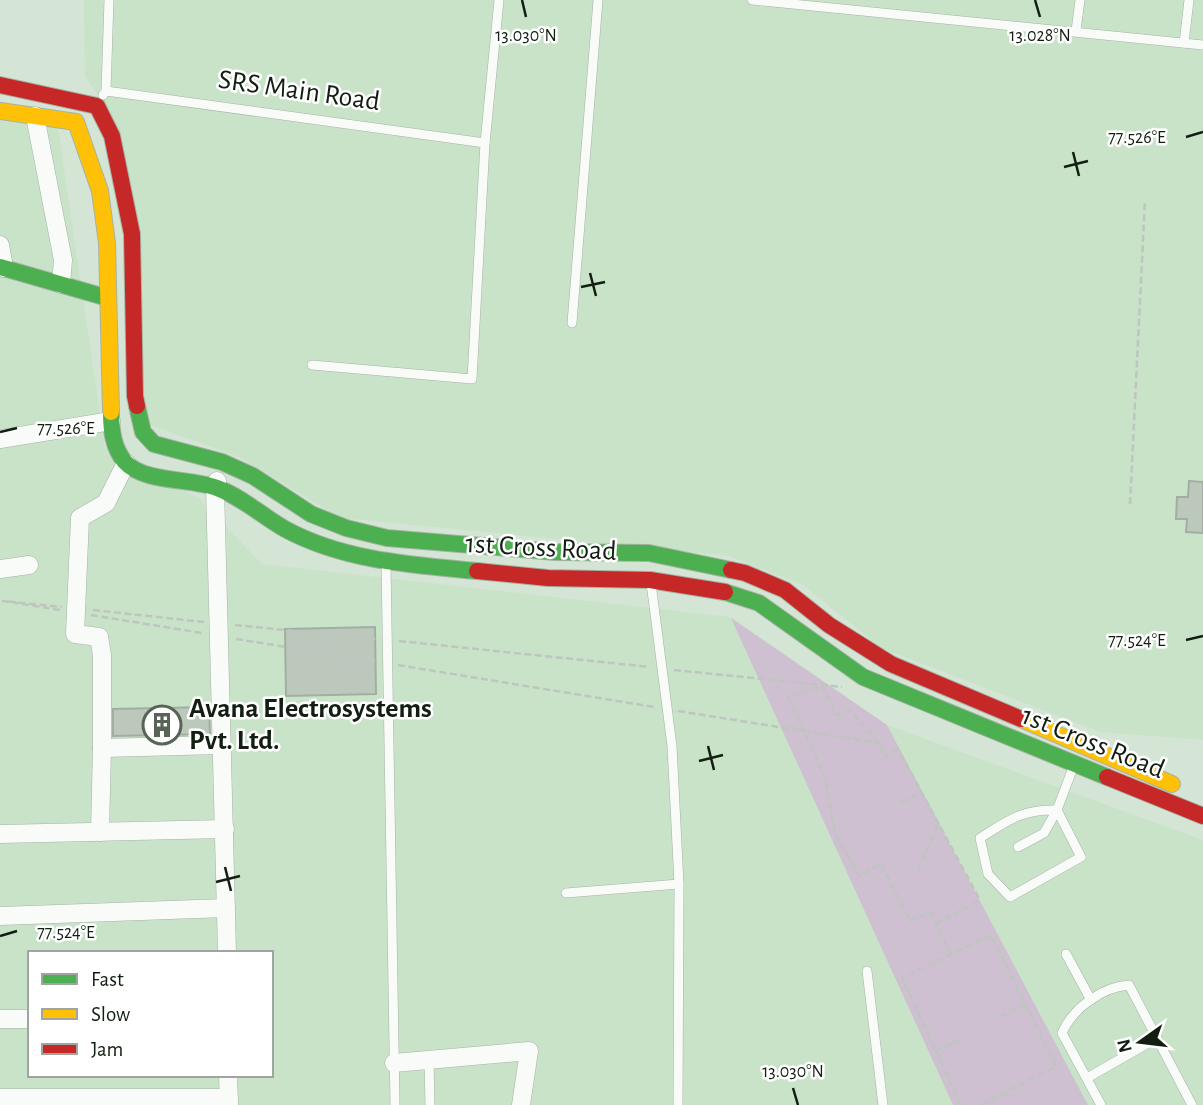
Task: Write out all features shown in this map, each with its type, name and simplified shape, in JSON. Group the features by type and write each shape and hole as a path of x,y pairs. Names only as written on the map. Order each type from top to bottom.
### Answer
{"street":[{"path":"0,85 97,106 112,136 132,234 135,396 143,432 154,444 222,461 253,476 311,514 346,528 387,538 555,552 649,553 745,573 785,590 828,625 891,664 1192,792"},
{"path":"0,111 76,122 100,191 107,243 111,421 114,444 126,463 106,503 80,518 75,634 99,637 102,655 100,832"},
{"path":"35,116 63,260 61,284"},
{"path":"0,244 2,267 108,298"},
{"path":"0,439 111,421"},
{"path":"222,461 215,487 227,951"},
{"name":"1st Cross Road","path":"126,463 140,473 215,487 239,498 286,529 330,548 386,562 548,578 650,580 717,590 759,603 863,677 1203,816"},
{"path":"0,569 29,565"},
{"path":"102,748 221,745"},
{"path":"0,834 225,830"},
{"path":"0,916 226,908"},
{"path":"0,1019 28,1019"},
{"path":"394,1063 529,1051 521,1105"},
{"path":"0,1098 229,1101 228,1077"}],"lane":[{"path":"76,122 97,106 106,90 109,0"},
{"path":"312,365 472,379 485,143 499,0"},
{"path":"572,323 598,0"},
{"path":"752,0 812,3 1203,45"},
{"path":"1076,31 1080,0"},
{"path":"1184,43 1189,0"},
{"name":"SRS Main Road","path":"106,90 485,143"},
{"path":"387,538 395,1105"},
{"path":"649,553 650,580 672,746 679,884 678,1105"},
{"path":"1018,847 1044,833 1057,810 1082,745"},
{"path":"1057,810 1081,857 1010,897 988,874 980,838 1018,814 1057,810"},
{"path":"566,894 679,884"},
{"path":"1066,954 1091,1000"},
{"path":"867,971 883,1105"},
{"path":"1101,1105 1062,1033 1069,1019 1091,1000 1114,986 1129,985 1189,1104"},
{"path":"1087,1078 1157,1038"},
{"path":"429,1060 429,1105"},
{"path":"883,1091 893,1105"}],"path":[{"path":"1130,504 1145,200"},
{"path":"72,610 4,601 72,610"},
{"path":"209,635 86,612 210,622"},
{"path":"224,624 375,639"},
{"path":"236,639 660,708"},
{"path":"389,640 650,667"},
{"path":"664,668 843,687"},
{"path":"936,924 980,901 898,749 886,757 879,744 849,710 837,715 822,686 788,697 825,777 835,833 859,876 881,864 910,921 930,912 936,924 951,954"},
{"path":"674,710 879,744"},
{"path":"901,803 922,791"},
{"path":"918,870 939,822"},
{"path":"961,1105 902,978 991,935 1056,1066 981,1105"},
{"path":"1000,1017 1026,1004"},
{"path":"936,1051 963,1038"}],"shaded area":[{"path":"84,0 1203,0 1203,740 1100,732 881,648 803,585 729,556 341,518 239,457 145,423 111,113 85,77"},
{"path":"0,108 56,114 105,448 200,499 262,564 731,617 887,725 1203,840 1203,1105 0,1105"},
{"path":"731,618 887,725 1088,1105 953,1105"}],"building":[{"path":"1189,481 1203,482 1203,533 1186,532 1187,519 1176,519 1177,497 1188,497"},
{"path":"375,627 376,694 286,696 285,629"},
{"name":"Avana Electrosystems Pvt. Ltd.","path":"209,707 210,734 113,736 113,709"}],"traffic: fast":[{"path":"0,267 108,298"},
{"path":"137,406 143,432 154,444 222,462 253,476 311,514 346,528 387,538 555,552 649,553 731,570"},
{"path":"111,412 112,432 118,451 125,462 144,474 217,488 235,496 285,529 308,540 355,555 477,571"},
{"path":"725,592 759,603 863,677 1107,777"}],"traffic: slow":[{"path":"0,111 76,122 100,191 107,243 111,412"},
{"path":"1021,719 1172,784"}],"traffic: jam":[{"path":"0,85 97,106 112,136 132,234 137,406"},
{"path":"731,570 785,590 829,625 891,664 1021,719"},
{"path":"477,571 548,578 650,580 725,592"},
{"path":"1107,777 1203,816"}],"place":[{"name":"Avana Electrosystems Pvt. Ltd.","path":"162,725"}]}
